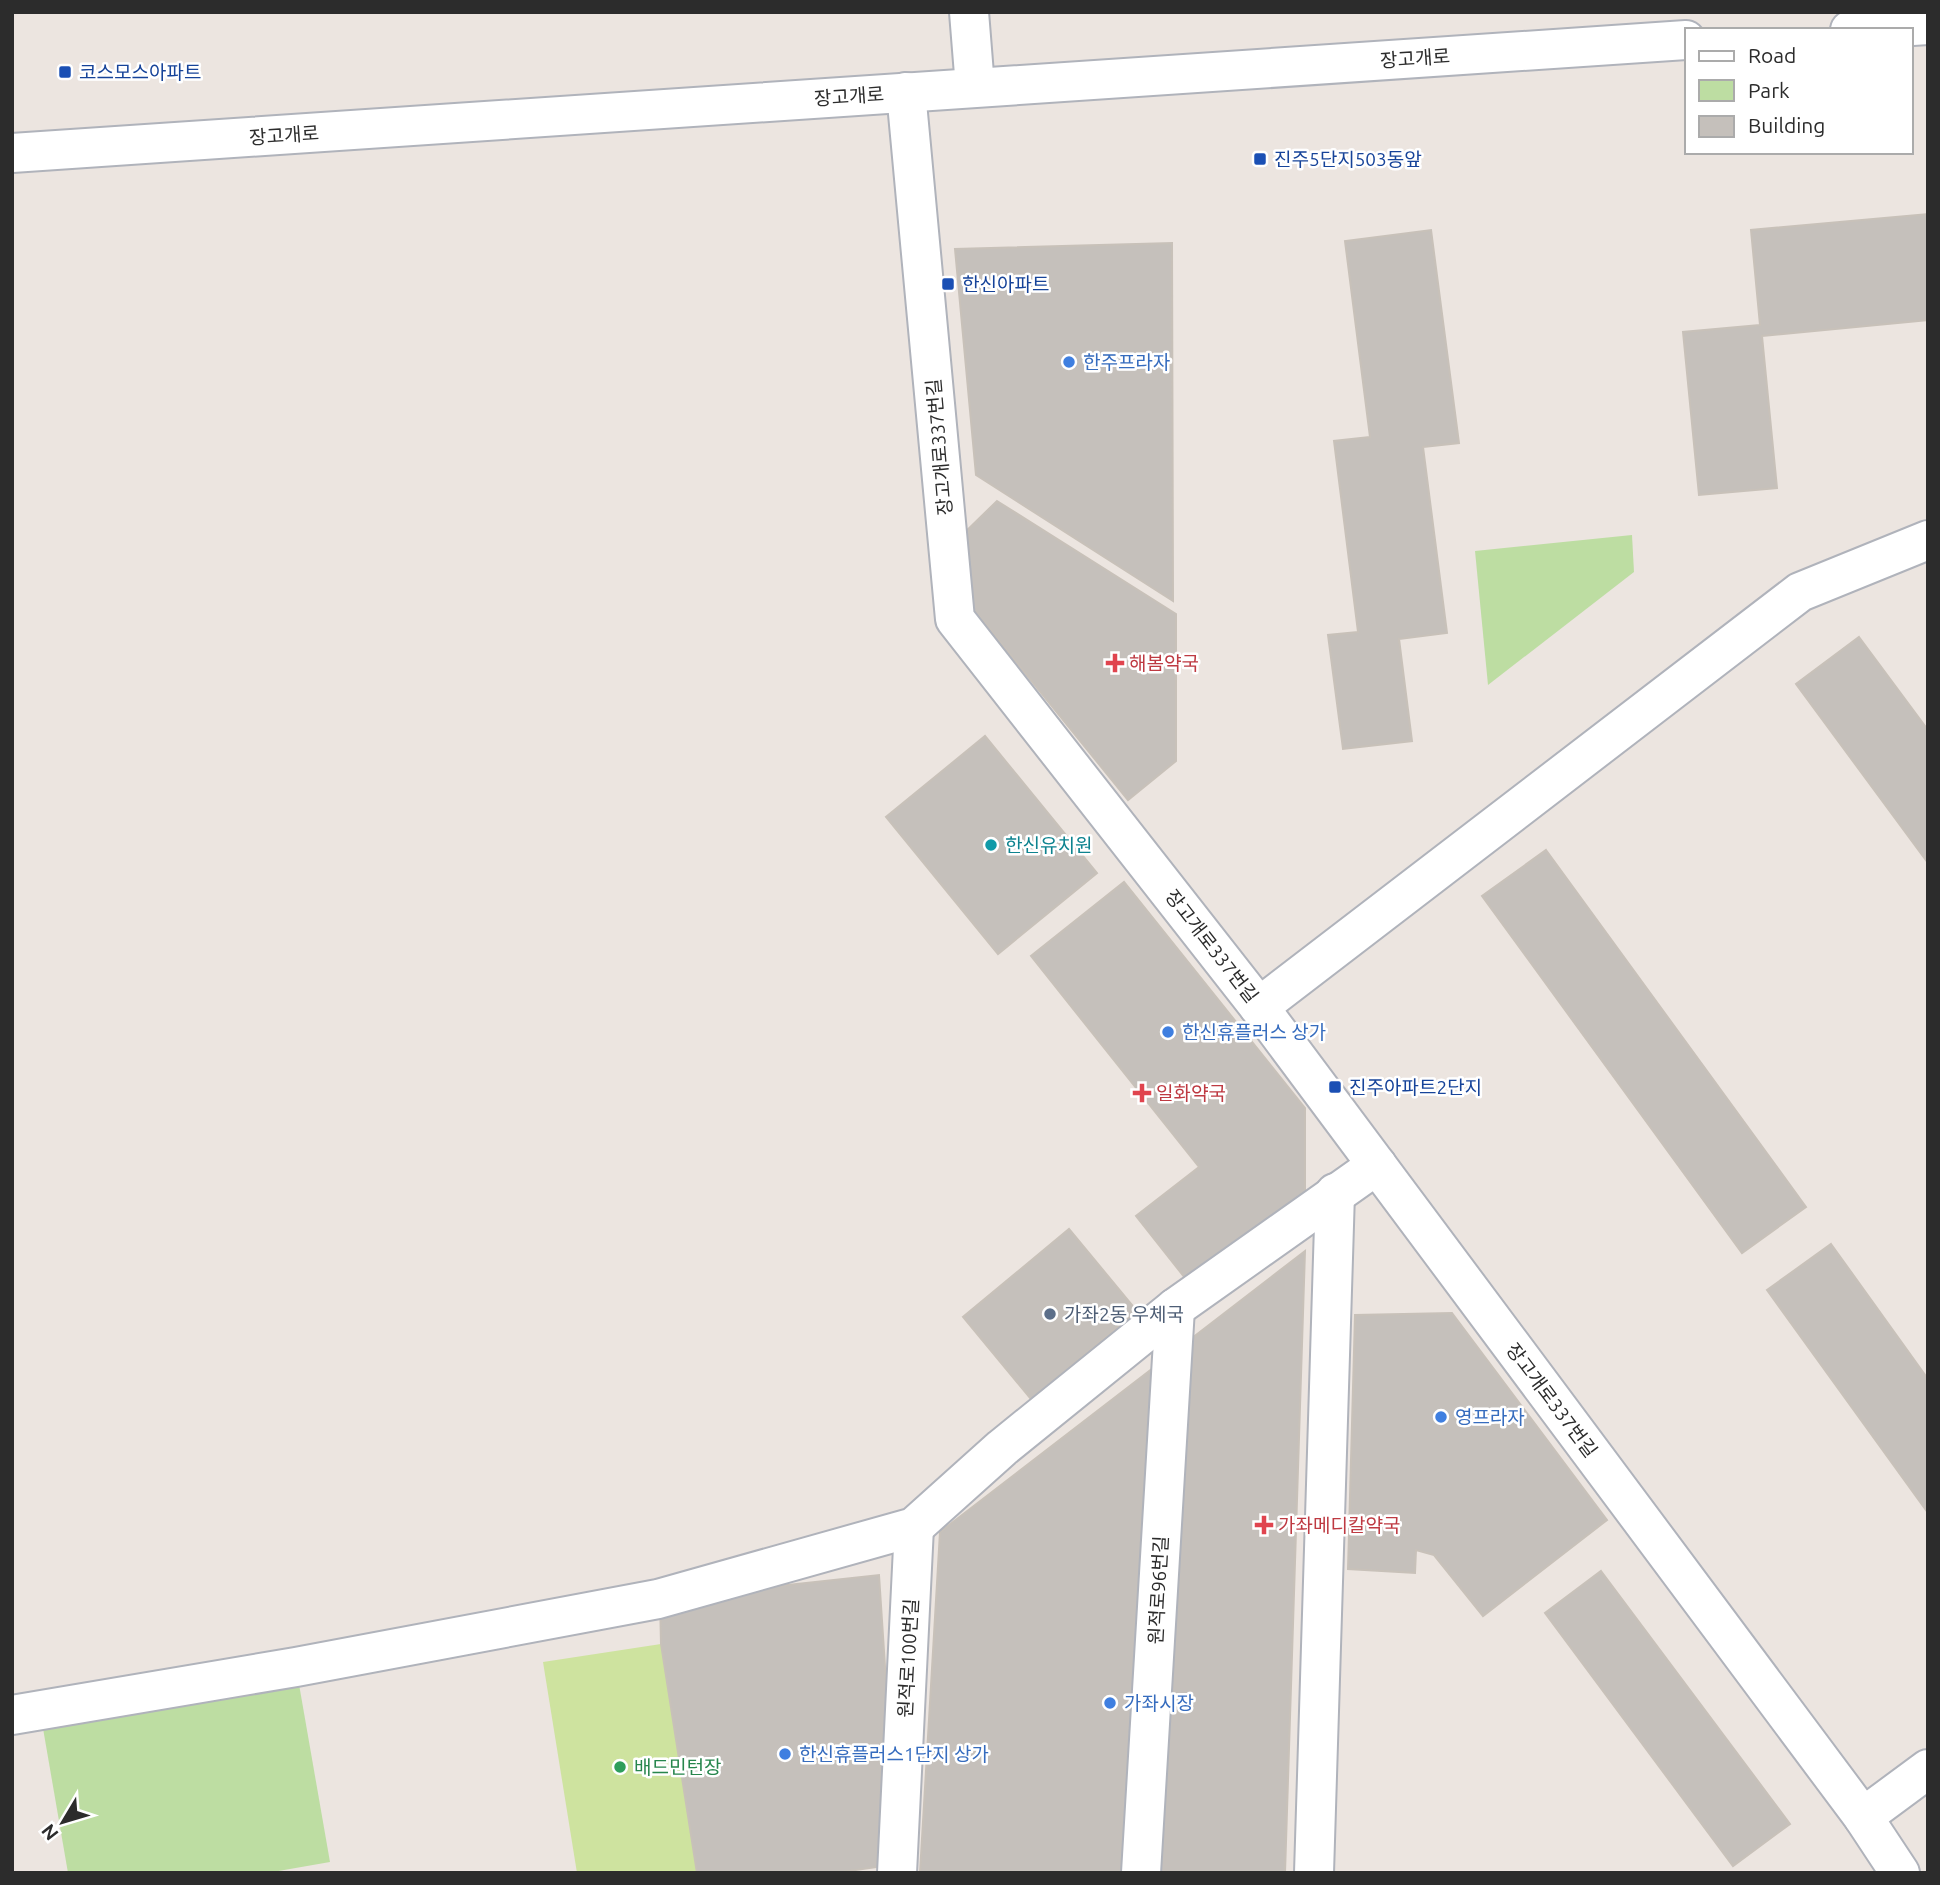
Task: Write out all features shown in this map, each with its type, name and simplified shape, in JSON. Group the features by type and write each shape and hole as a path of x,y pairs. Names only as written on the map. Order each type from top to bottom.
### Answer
{"street":[{"path":"970,12 975,87"},
{"path":"1881,28 1928,25"},
{"name":"장고개로","path":"12,153 1685,40"},
{"name":"장고개로337번길","path":"906,92 956,619 1259,1007 1863,1817 1900,1873"},
{"path":"1259,1007 1800,592 1928,540"},
{"path":"12,1715 296,1667 658,1598 914,1527 1002,1448 1175,1308 1377,1164"},
{"path":"1314,1873 1335,1194"},
{"name":"원적로96번길","path":"1141,1873 1175,1308"},
{"name":"원적로100번길","path":"897,1873 914,1527"},
{"path":"1863,1817 1928,1769"}],"green space":[{"path":"1632,535 1634,572 1488,685 1475,551"},
{"name":"배드민턴장","path":"661,1644 697,1873 577,1873 543,1662"},
{"path":"296,1667 330,1862 267,1873 68,1873 40,1711"}],"building":[{"path":"1928,214 1928,320 1762,336 1777,488 1699,495 1683,332 1760,325 1751,230"},
{"path":"1431,230 1459,443 1423,447 1447,633 1399,639 1412,741 1343,749 1328,635 1358,632 1334,441 1370,437 1345,241"},
{"name":"한주프라자","path":"1172,243 1173,601 976,475 955,249"},
{"path":"997,501 1176,614 1176,761 1128,800 974,610 960,537"},
{"path":"1859,637 1928,730 1928,863 1796,684"},
{"name":"한신유치원","path":"985,736 1097,873 998,954 886,817"},
{"path":"1546,850 1806,1207 1742,1253 1482,896"},
{"name":"한신휴플러스 상가","path":"1124,882 1305,1108 1305,1191 1189,1283 1136,1216 1199,1167 1031,956"},
{"name":"가좌2동 우체국","path":"1069,1229 1137,1311 1031,1399 963,1317"},
{"path":"1831,1244 1928,1379 1928,1513 1767,1290"},
{"name":"가좌시장","path":"1305,1251 1285,1873 920,1873 940,1532"},
{"name":"영프라자","path":"1452,1313 1607,1520 1483,1616 1434,1555 1416,1550 1415,1573 1348,1569 1355,1315"},
{"path":"1601,1571 1790,1824 1733,1866 1545,1613"},
{"name":"한신휴플러스1단지 상가","path":"879,1575 898,1864 835,1873 697,1873 661,1644 660,1599"}],"place":[{"name":"코스모스아파트","path":"65,72"},
{"name":"진주5단지503동앞","path":"1260,159"},
{"name":"한신아파트","path":"948,284"},
{"name":"한주프라자","path":"1069,362"},
{"name":"해봄약국","path":"1115,663"},
{"name":"한신유치원","path":"991,845"},
{"name":"한신휴플러스 상가","path":"1168,1032"},
{"name":"진주아파트2단지","path":"1335,1087"},
{"name":"일화약국","path":"1142,1093"},
{"name":"가좌2동 우체국","path":"1050,1314"},
{"name":"영프라자","path":"1441,1417"},
{"name":"가좌메디칼약국","path":"1264,1525"},
{"name":"가좌시장","path":"1110,1703"},
{"name":"한신휴플러스1단지 상가","path":"785,1754"},
{"name":"배드민턴장","path":"620,1767"}]}
